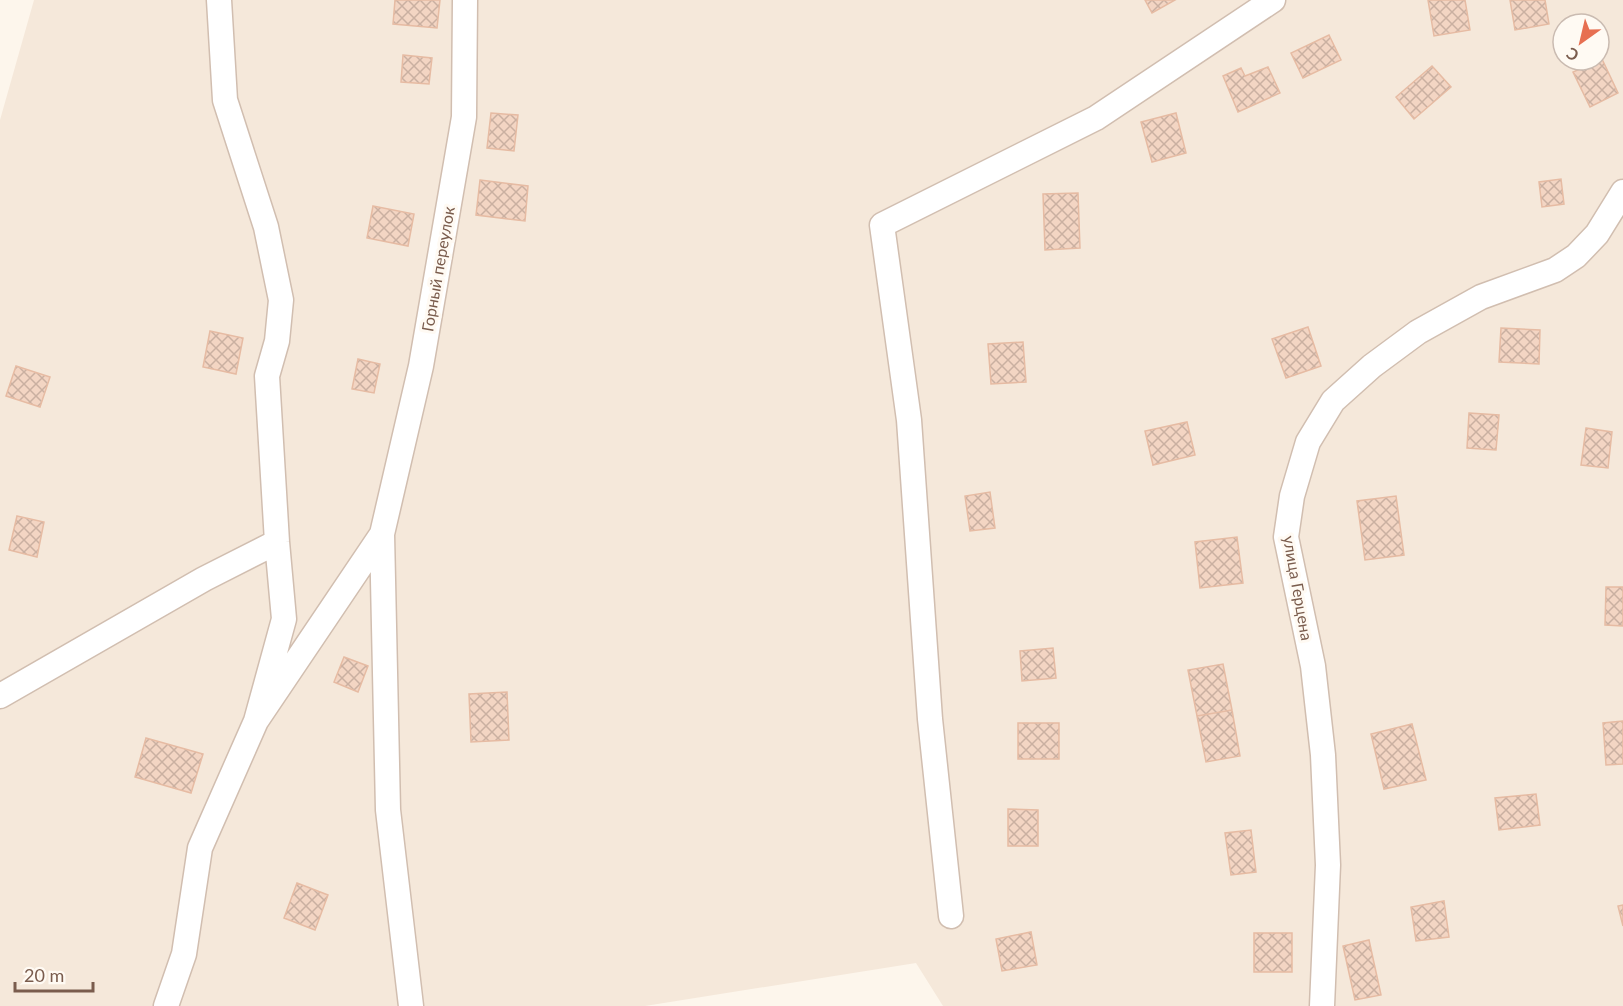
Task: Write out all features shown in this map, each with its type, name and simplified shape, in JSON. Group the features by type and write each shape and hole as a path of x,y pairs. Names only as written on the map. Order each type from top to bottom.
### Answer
{"street":[{"path":"166,1006 184,954 200,848 256,721 284,619 267,376 277,341 281,300 266,227 225,100 219,0"},
{"name":"Горный переулок","path":"382,534 421,366 464,117 465,0"},
{"path":"951,916 930,719 909,420 882,225 1096,118 1274,0"},
{"name":"улица Герцена","path":"1322,1006 1328,865 1323,755 1313,666 1286,537 1292,496 1308,442 1333,401 1372,366 1418,332 1481,297 1555,270 1576,256 1597,234 1623,192"},
{"path":"256,721 382,534"},
{"path":"382,534 388,810 411,1006"},
{"path":"0,696 204,579 277,542"}],"shaded area":[{"path":"34,0 1623,0 1623,1006 943,1006 916,963 645,1006 0,1006 0,120"}],"building":[{"path":"395,0 440,0 437,28 393,24"},
{"path":"1145,0 1175,0 1152,13"},
{"path":"1428,0 1465,0 1470,30 1434,36"},
{"path":"1510,0 1545,0 1549,24 1515,30"},
{"path":"1329,35 1341,60 1303,78 1291,53"},
{"path":"403,55 432,58 429,84 401,82"},
{"path":"1432,66 1451,87 1414,119 1396,97"},
{"path":"1268,67 1280,93 1238,112 1223,76 1241,68 1245,76"},
{"path":"1573,72 1608,72 1618,93 1590,107"},
{"path":"491,113 518,115 514,151 487,148"},
{"path":"1176,113 1186,153 1152,162 1141,122"},
{"path":"1561,179 1564,204 1542,207 1539,182"},
{"path":"480,180 528,186 525,221 476,215"},
{"path":"1078,193 1080,248 1045,250 1043,194"},
{"path":"373,206 414,214 408,246 367,238"},
{"path":"1308,327 1321,366 1286,378 1272,339"},
{"path":"1501,328 1540,330 1539,364 1499,362"},
{"path":"210,331 243,338 236,374 203,367"},
{"path":"1023,342 1026,382 991,384 988,344"},
{"path":"358,359 380,364 374,393 352,389"},
{"path":"16,366 50,377 40,407 6,396"},
{"path":"1469,413 1499,415 1496,450 1467,448"},
{"path":"1187,422 1195,455 1153,465 1145,431"},
{"path":"1586,428 1612,432 1608,468 1581,465"},
{"path":"990,492 995,528 970,531 965,496"},
{"path":"1396,496 1404,555 1365,560 1357,501"},
{"path":"17,516 44,522 37,557 9,550"},
{"path":"1237,537 1243,583 1200,588 1195,542"},
{"path":"1606,587 1623,587 1623,626 1605,625"},
{"path":"1053,648 1056,678 1022,681 1020,651"},
{"path":"344,657 368,666 358,692 334,682"},
{"path":"1223,664 1232,710 1197,716 1188,670"},
{"path":"507,692 509,740 471,742 469,694"},
{"path":"1232,710 1240,756 1206,762 1197,716"},
{"path":"1623,721 1623,764 1606,765 1603,723"},
{"path":"1018,723 1059,723 1059,759 1018,759"},
{"path":"1412,724 1426,780 1384,789 1371,734"},
{"path":"146,738 203,754 191,793 135,777"},
{"path":"1536,794 1540,825 1499,830 1495,798"},
{"path":"1008,809 1038,810 1038,846 1008,846"},
{"path":"1251,830 1256,872 1231,875 1225,833"},
{"path":"297,883 328,895 315,930 284,918"},
{"path":"1444,901 1449,937 1416,941 1411,907"},
{"path":"1623,905 1623,926 1618,906"},
{"path":"1031,932 1037,965 1002,971 996,939"},
{"path":"1254,933 1292,933 1292,972 1254,972"},
{"path":"1369,940 1381,995 1355,1000 1343,946"}]}
